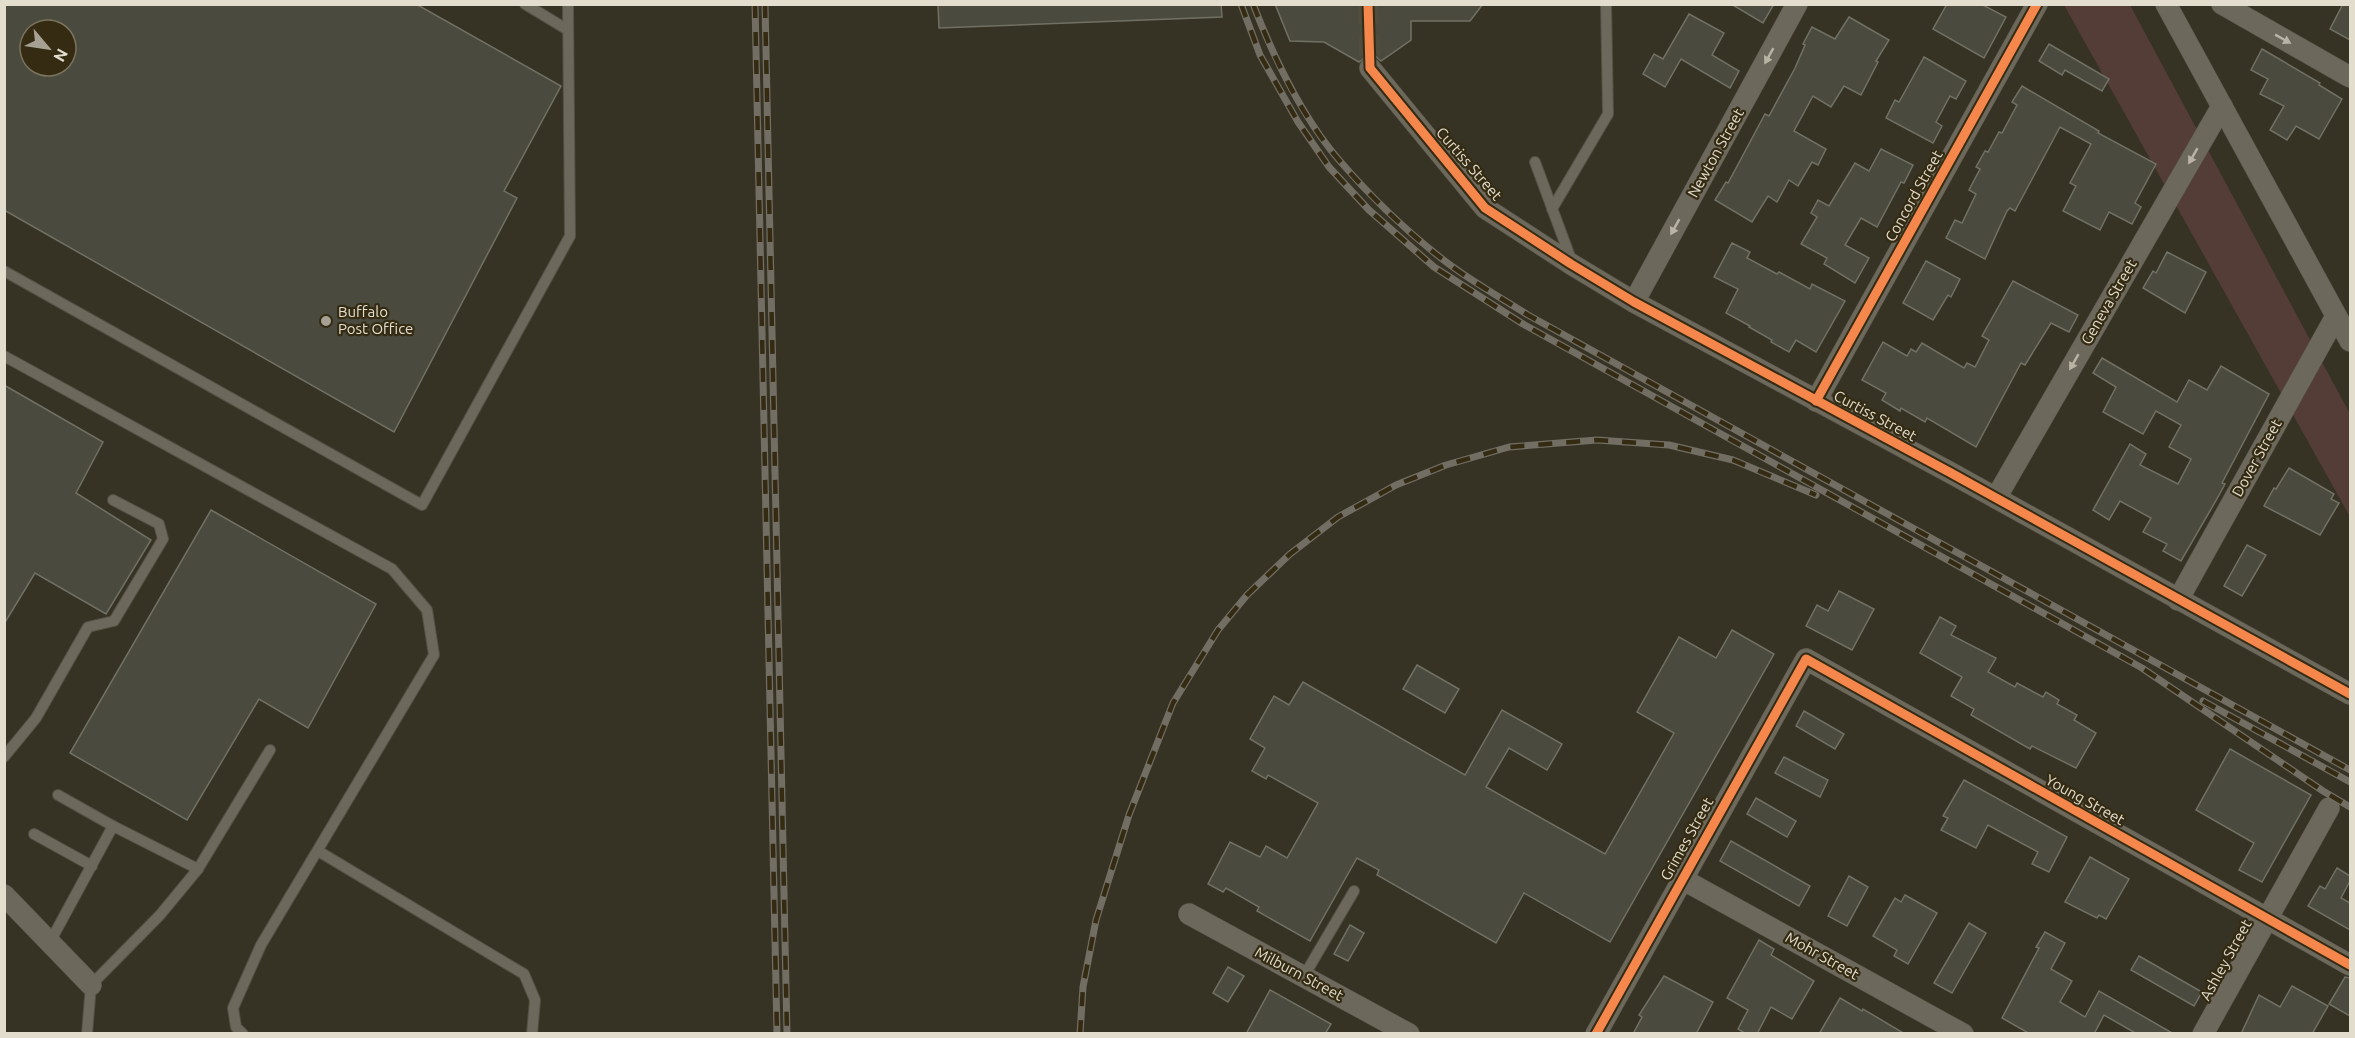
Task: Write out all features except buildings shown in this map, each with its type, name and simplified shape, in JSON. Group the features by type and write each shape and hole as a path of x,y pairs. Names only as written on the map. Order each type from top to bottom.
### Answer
{"street":[{"name":"Newton Street","path":"1634,302 1797,4"},
{"name":"Concord Street","path":"1816,401 2037,4"},
{"path":"2166,4 2324,294 2343,313 2350,341"},
{"path":"2230,7 2350,77"},
{"name":"Curtiss Street","path":"1370,68 1485,208 1573,266 1634,302 1996,498 2350,694"},
{"name":"Geneva Street","path":"1996,498 2222,106"},
{"name":"Dover Street","path":"2178,600 2343,313"},
{"name":"Grimes Street","path":"1596,1034 1806,659"},
{"name":"Young Street","path":"1806,659 2350,965"},
{"name":"Ashley Street","path":"2203,1034 2329,808"},
{"name":"Mohr Street","path":"1682,879 1963,1034"},
{"path":"5,897 91,985"},
{"name":"Milburn Street","path":"1190,914 1409,1034"}],"lane":[{"path":"525,4 568,30"},
{"path":"4,271 422,505 570,236 568,4"},
{"path":"1552,209 1608,114 1606,4"},
{"path":"1535,162 1573,266"},
{"path":"4,356 392,569 428,610 434,655 261,945 232,1008 236,1027 243,1034"},
{"path":"4,757 36,718 88,627 114,621 163,538 159,524 113,500"},
{"path":"87,1034 91,985 160,915 198,869 270,750"},
{"path":"58,795 198,869"},
{"path":"50,942 113,826"},
{"path":"34,834 92,866"},
{"path":"318,851 524,974 535,1000 532,1034"},
{"path":"1304,976 1354,891"}],"shaded area":[{"path":"2064,5 2130,5 2350,414 2349,515"}],"tunnel":[{"path":"1368,4 1370,68"}],"railway":[{"path":"755,4 777,1034"},
{"path":"765,4 787,1034"},
{"path":"1241,4 1260,55 1298,122 1329,167 1369,210 1434,267 1523,324 2142,668 2350,807"},
{"path":"1253,4 1290,86 1325,143 1387,211 1451,266 1528,315 2350,770"},
{"path":"1080,1034 1083,987 1096,920 1129,815 1173,703 1218,630 1247,595 1290,554 1338,517 1396,485 1446,465 1509,447 1597,440 1669,445 1733,460 1816,495"},
{"path":"2203,701 2350,782"}],"cycle path":[{"path":"1368,4 1370,68 1485,208 1634,302 1951,473 2350,694"},
{"path":"1816,401 2037,4"},
{"path":"1596,1034 1806,659 2350,965"}],"place":[{"name":"Buffalo Post Office","path":"326,321"}]}
